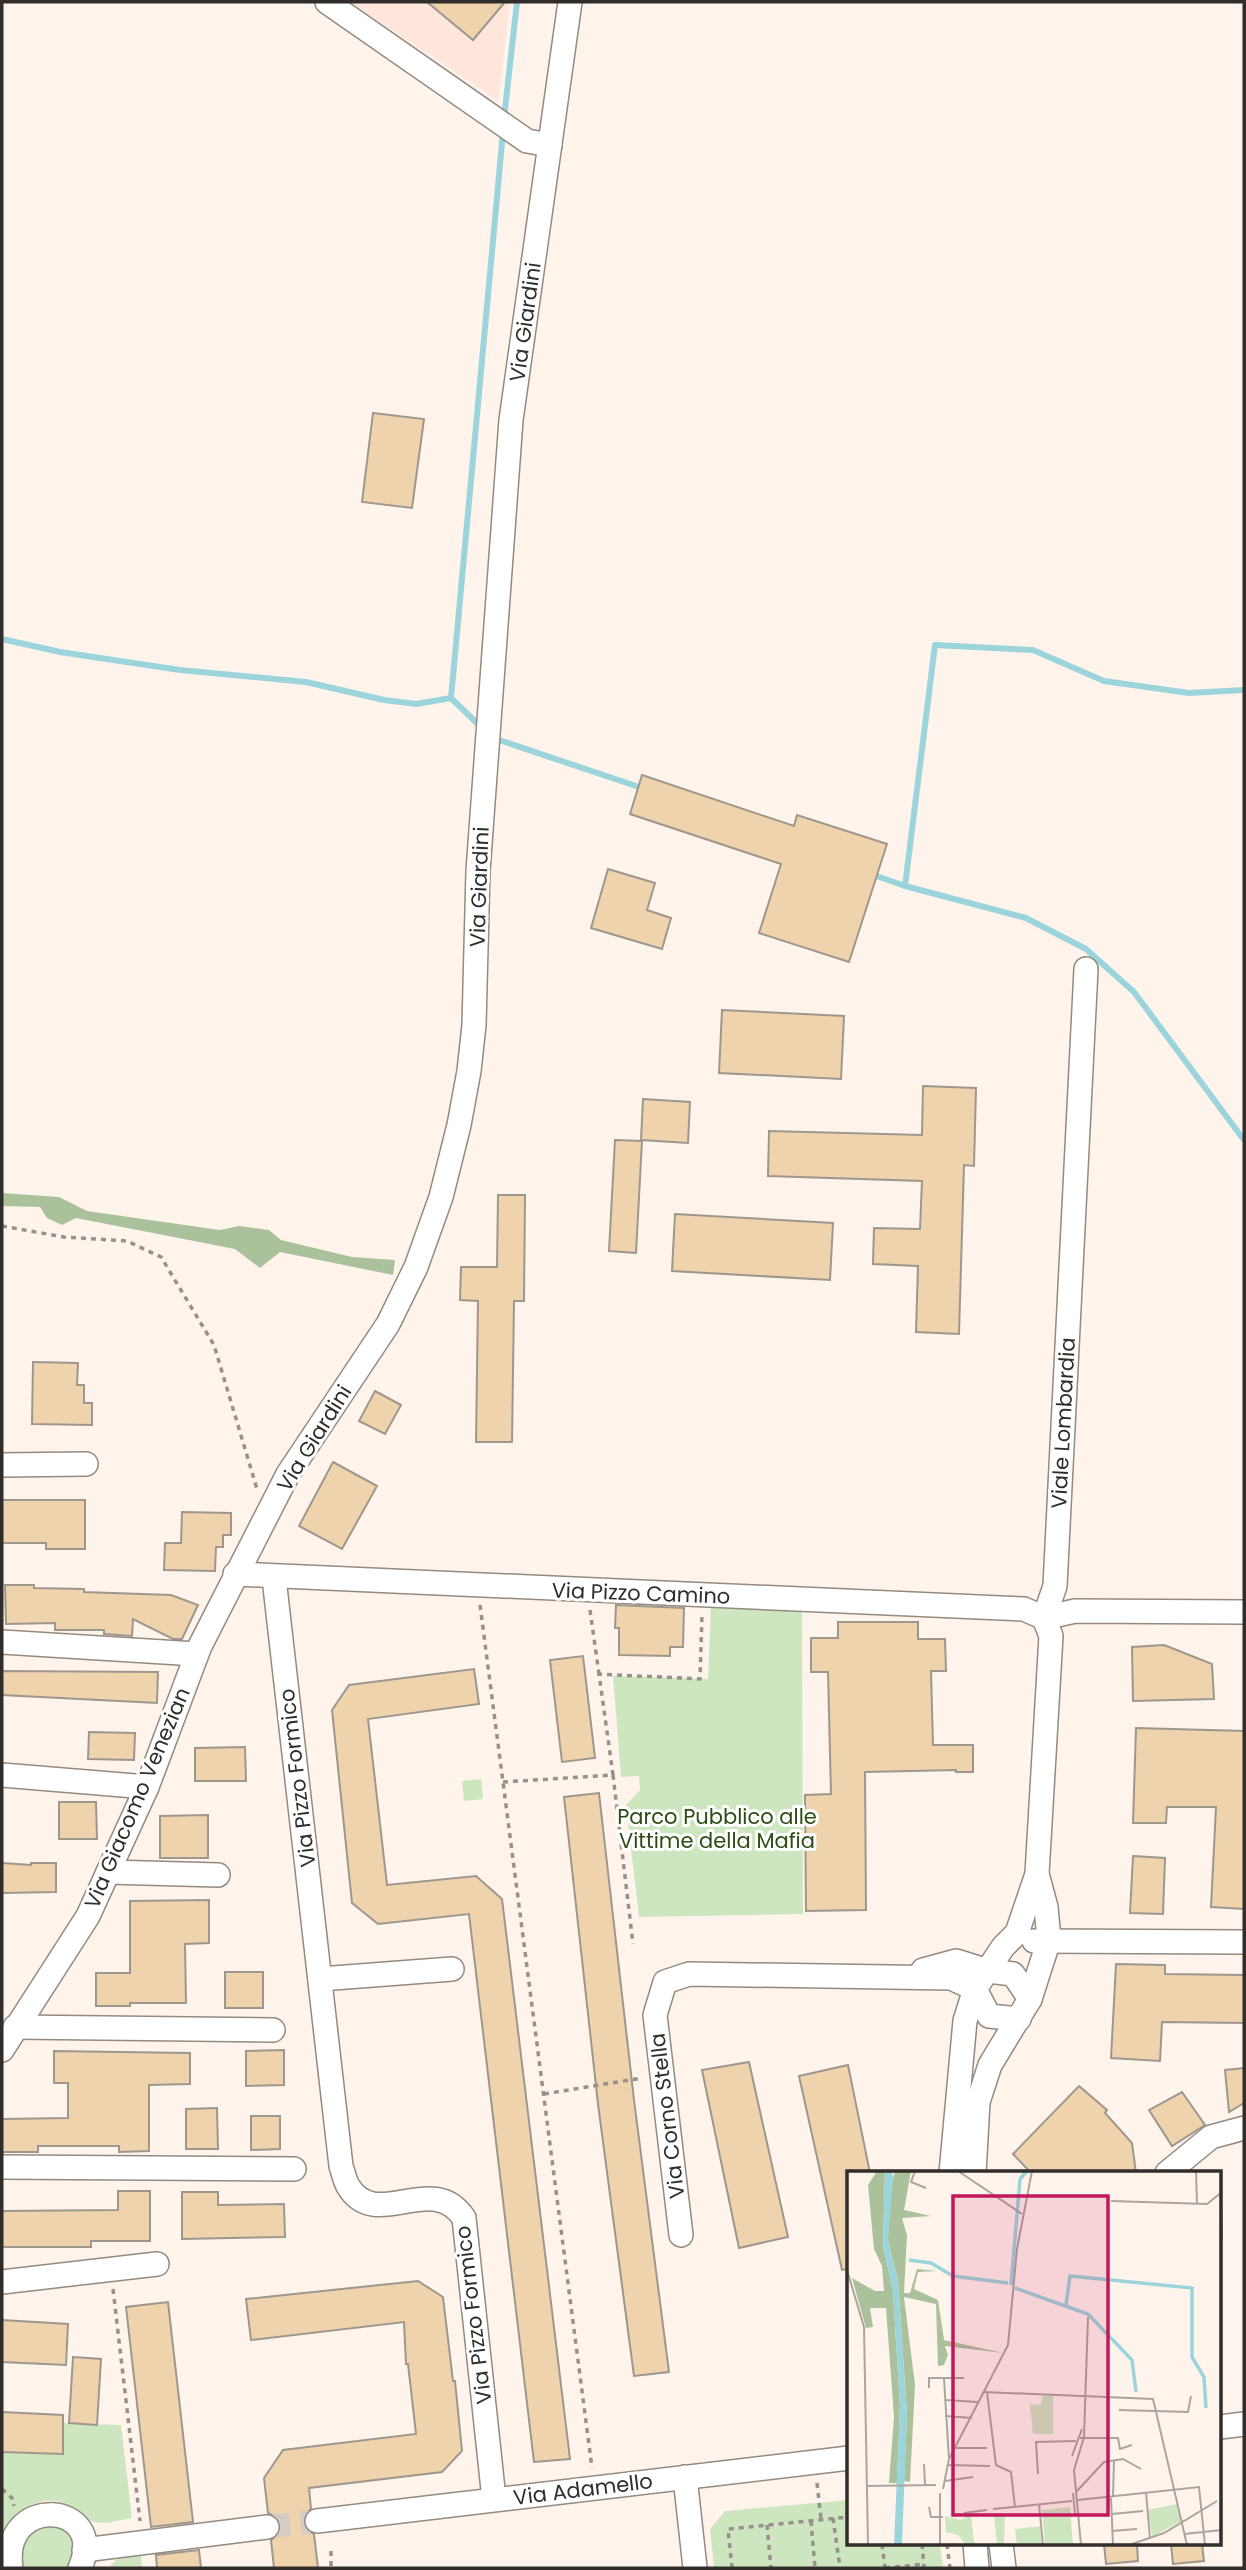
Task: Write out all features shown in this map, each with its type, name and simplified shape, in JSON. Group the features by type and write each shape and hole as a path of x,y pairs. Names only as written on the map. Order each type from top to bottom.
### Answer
{"street":[{"path":"327,2 486,112 538,143"},
{"name":"Via Giardini","path":"235,1574 288,1474 388,1324 411,1279 441,1197 459,1125 474,1025 478,871 511,420 538,143 570,2"},
{"name":"Viale Lombardia","path":"950,2171 965,2021 981,1980 1003,1947 1017,1933 1037,1874 1051,1636 1044,1618 1055,1586 1086,970"},
{"path":"2,1465 86,1464"},
{"name":"Via Pizzo Camino","path":"235,1574 274,1578 1024,1609 1044,1618"},
{"name":"Via Giacomo Venezian","path":"2,2050 88,1916 147,1787 196,1654 235,1574"},
{"name":"Via Pizzo Formico","path":"274,1578 341,2166 348,2186 360,2199 375,2206 426,2199 444,2200 456,2206 464,2218 494,2499"},
{"path":"1044,1618 1075,1611 1244,1612"},
{"path":"2,1642 196,1654"},
{"path":"2,1775 147,1787"},
{"path":"108,1872 218,1875"},
{"name":"Viale Lombardia","path":"975,2171 978,2102 990,2065 1024,2009 1049,1940 1046,1907 1037,1874"},
{"path":"1003,1947 1027,1941 1049,1940 1244,1942"},
{"name":"Via Corno Stella","path":"681,2235 655,2015 664,1982 689,1974 900,1977 956,1961 981,1980 1013,1973 1024,2009"},
{"path":"320,1979 452,1969"},
{"path":"981,1980 989,2016 1024,2009"},
{"path":"15,2028 273,2030"},
{"path":"1169,2171 1211,2137 1244,2128"},
{"path":"2,2166 294,2169"},
{"path":"2,2282 157,2264"},
{"path":"1222,2427 1244,2424"},
{"name":"Via Adamello","path":"317,2521 847,2458"},
{"path":"685,2477 695,2568"},
{"path":"7,2562 7,2546 11,2534 29,2516 41,2513 66,2518 75,2527 82,2537 82,2559 142,2543 267,2527"},
{"path":"975,2546 977,2568"},
{"path":"1001,2546 1004,2568"}],"path":[{"path":"2,1226 64,1237 127,1241 161,1257 214,1345 265,1518"},
{"path":"478,1586 595,2488"},
{"path":"587,1591 633,1944"},
{"path":"599,1674 701,1679 702,1596"},
{"path":"503,1782 613,1775"},
{"path":"544,2094 662,2075"},
{"path":"111,2270 142,2543"},
{"path":"817,2477 821,2519"},
{"path":"732,2568 727,2529 847,2517"},
{"path":"833,2518 840,2568"},
{"path":"811,2521 815,2568"},
{"path":"767,2525 771,2568"},
{"path":"882,2546 885,2568 924,2566 922,2546"},
{"path":"947,2546 950,2568"},
{"path":"331,2551 331,2568"}],"shaded area":[{"path":"350,2 510,2 498,101 485,92"}],"green space":[{"path":"2,1193 59,1197 87,1211 220,1230 239,1226 269,1230 281,1240 352,1257 395,1260 393,1275 280,1252 260,1268 235,1249 76,1218 62,1225 47,1218 40,1207 2,1206"},
{"name":"Parco Pubblico alle Vittime della Mafia","path":"711,1608 802,1611 803,1914 639,1917 626,1805 640,1790 639,1776 621,1777 613,1676 708,1679"},
{"path":"481,1779 483,1799 464,1801 462,1781"},
{"path":"63,2423 121,2425 132,2518 98,2523 67,2504 47,2501 30,2505 2,2530 2,2452 63,2454"},
{"path":"847,2500 847,2546 940,2546 943,2568 714,2568 710,2529 725,2511"},
{"path":"44,2523 61,2529 71,2538 73,2550 69,2568 23,2568 20,2565 21,2537"},
{"path":"125,2552 141,2554 142,2568 108,2568"}],"building":[{"path":"427,2 505,2 473,40"},
{"path":"373,413 424,419 412,508 362,502"},
{"path":"642,775 794,826 797,815 887,844 849,962 759,933 781,864 630,814"},
{"path":"608,869 655,883 647,910 671,918 662,949 591,928"},
{"path":"722,1010 844,1016 841,1079 719,1073"},
{"path":"923,1086 976,1088 974,1166 964,1165 959,1334 916,1332 918,1266 873,1264 874,1228 920,1229 922,1181 768,1176 769,1131 922,1135"},
{"path":"643,1099 690,1102 688,1143 641,1140"},
{"path":"615,1140 642,1141 636,1253 609,1251"},
{"path":"498,1195 525,1195 524,1301 514,1301 512,1442 476,1442 478,1301 460,1300 461,1267 497,1267"},
{"path":"675,1214 833,1223 830,1280 672,1271"},
{"path":"33,1362 78,1363 77,1385 84,1385 84,1403 92,1403 92,1425 32,1424"},
{"path":"375,1391 401,1405 385,1434 359,1421"},
{"path":"333,1462 377,1486 342,1549 299,1526"},
{"path":"2,1500 85,1500 85,1549 46,1549 46,1543 2,1543"},
{"path":"182,1512 231,1513 231,1535 223,1535 223,1547 216,1547 215,1571 164,1570 165,1543 181,1543"},
{"path":"5,1585 84,1589 84,1592 171,1595 198,1605 182,1639 173,1639 133,1619 132,1636 104,1634 104,1630 55,1630 55,1623 6,1624"},
{"path":"616,1605 684,1608 683,1647 670,1647 670,1656 619,1655 619,1628 615,1628"},
{"path":"838,1622 918,1622 918,1639 945,1639 946,1671 931,1671 933,1745 973,1745 973,1772 865,1772 866,1910 806,1911 805,1795 831,1794 828,1672 811,1672 811,1638 838,1638"},
{"path":"1164,1645 1212,1664 1214,1699 1133,1701 1132,1647"},
{"path":"583,1656 595,1758 562,1762 550,1660"},
{"path":"474,1669 479,1704 368,1719 387,1885 476,1876 502,1899 570,2459 534,2462 469,1914 378,1924 352,1903 332,1710 349,1685"},
{"path":"2,1671 158,1672 157,1703 2,1695"},
{"path":"1136,1728 1244,1731 1244,1909 1211,1907 1216,1807 1167,1807 1166,1823 1133,1823"},
{"path":"89,1732 135,1733 134,1760 88,1759"},
{"path":"245,1747 246,1781 195,1781 195,1748"},
{"path":"599,1793 634,2100 669,2372 634,2376 598,2104 564,1797"},
{"path":"59,1802 96,1802 97,1839 59,1839"},
{"path":"208,1815 208,1858 160,1858 160,1816"},
{"path":"1133,1856 1165,1858 1163,1914 1130,1913"},
{"path":"2,1863 56,1863 56,1892 2,1893"},
{"path":"209,1900 209,1943 185,1944 186,2003 96,2006 96,1973 130,1973 130,1901"},
{"path":"1116,1964 1165,1965 1165,1974 1244,1975 1244,2023 1162,2022 1160,2061 1111,2058"},
{"path":"225,1972 263,1972 263,2008 225,2008"},
{"path":"284,2050 284,2085 246,2086 246,2051"},
{"path":"54,2051 190,2053 190,2084 149,2085 149,2151 119,2152 119,2146 38,2146 38,2152 2,2152 2,2119 68,2118 68,2083 54,2083"},
{"path":"749,2062 788,2237 739,2248 702,2070"},
{"path":"848,2065 870,2171 847,2171 847,2269 842,2270 799,2076"},
{"path":"1244,2068 1244,2103 1229,2112 1225,2070"},
{"path":"1079,2086 1107,2110 1105,2113 1132,2143 1136,2171 1029,2171 1013,2154"},
{"path":"1182,2092 1205,2125 1172,2146 1149,2110"},
{"path":"217,2108 218,2149 186,2149 186,2109"},
{"path":"251,2116 280,2116 280,2149 251,2150"},
{"path":"118,2191 150,2191 150,2241 91,2241 91,2247 2,2247 2,2211 118,2210"},
{"path":"182,2192 218,2192 218,2205 284,2204 285,2237 182,2239"},
{"path":"418,2281 443,2297 462,2451 442,2472 309,2488 311,2509 304,2515 303,2523 306,2530 314,2534 318,2568 274,2568 271,2540 280,2533 281,2526 278,2518 268,2513 264,2478 283,2450 416,2434 406,2364 404,2322 251,2340 246,2299"},
{"path":"168,2302 193,2522 151,2527 126,2307"},
{"path":"2,2320 68,2324 66,2365 2,2362"},
{"path":"73,2357 101,2359 97,2425 69,2423"},
{"path":"2,2412 63,2415 63,2454 2,2452"},
{"path":"1104,2546 1137,2546 1138,2561 1106,2564"},
{"path":"1171,2546 1202,2546 1204,2561 1173,2564"},
{"path":"199,2550 201,2568 157,2568 156,2555"}],"waterway":[{"path":"504,118 517,2"},
{"path":"482,728 451,698 503,132"},
{"path":"2,639 60,652 180,670 306,682 384,700 416,704 451,698"},
{"path":"905,886 935,645 1033,650 1104,681 1189,693 1244,690"},
{"path":"493,738 645,789"},
{"path":"871,874 905,886 1026,918 1086,949 1134,992 1244,1140"}],"tunnel":[{"path":"267,2527 317,2521"}]}
